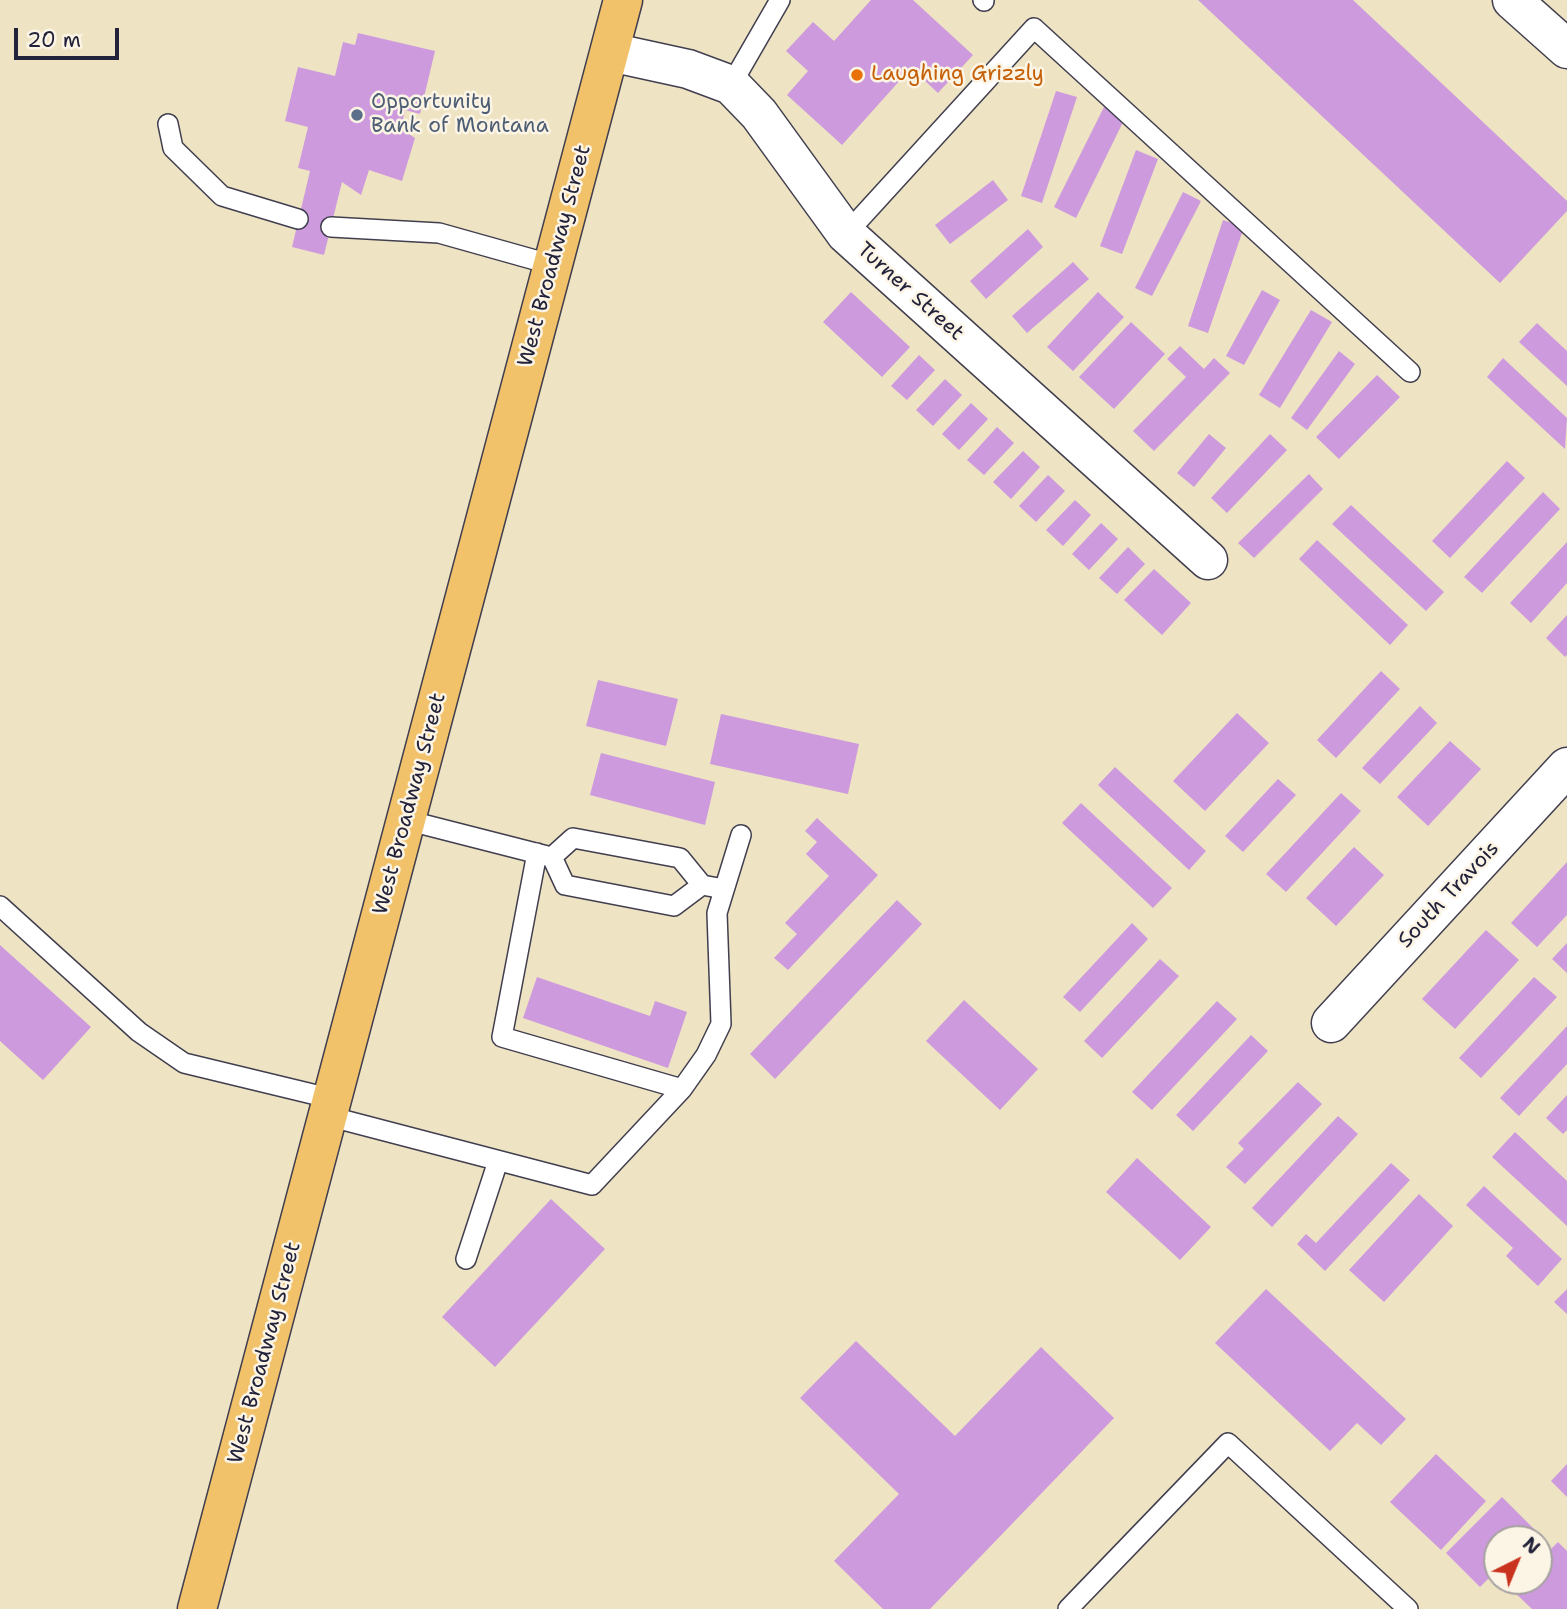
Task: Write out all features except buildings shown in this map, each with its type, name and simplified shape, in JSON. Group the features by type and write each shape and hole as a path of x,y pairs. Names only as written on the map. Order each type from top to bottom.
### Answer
{"main road":[{"name":"West Broadway Street","path":"197,1609 623,0"}],"street":[{"path":"1512,0 1567,49"},
{"name":"Turner Street","path":"610,51 688,69 731,85 759,114 846,234 1209,560"},
{"name":"South Travois","path":"1331,1023 1567,767"}],"lane":[{"path":"731,85 780,0"},
{"path":"846,234 1034,29 1410,372"},
{"path":"168,124 173,148 222,196 298,219"},
{"path":"331,227 439,233 553,265"},
{"path":"406,820 545,855 565,885 674,906 702,886 724,889"},
{"path":"0,906 139,1032 184,1063 498,1161 592,1185 682,1089 706,1055 721,1024 717,913 741,835"},
{"path":"682,1089 502,1037 545,855 573,838 680,858 702,886"},
{"path":"466,1259 498,1161"},
{"path":"1068,1609 1228,1443 1408,1609"}],"place":[{"name":"Laughing Grizzly","path":"857,75"},
{"name":"Opportunity Bank of Montana","path":"357,115"}]}
